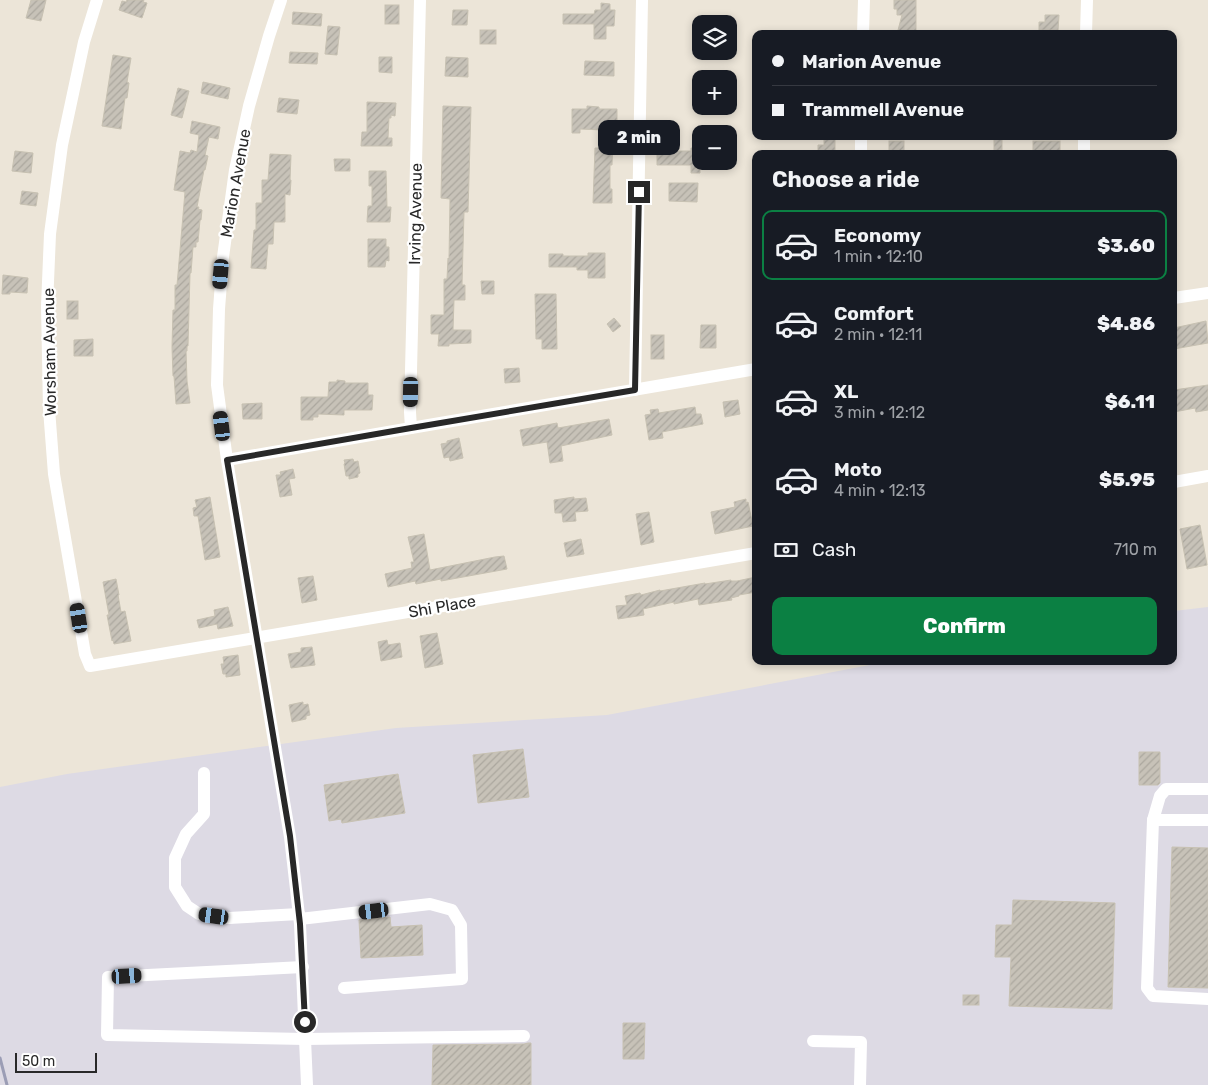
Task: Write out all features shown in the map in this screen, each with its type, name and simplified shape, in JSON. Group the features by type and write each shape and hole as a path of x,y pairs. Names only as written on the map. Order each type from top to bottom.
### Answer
{"street":[{"name":"Worsham Avenue","path":"97,0 84,42 62,145 50,234 47,306 49,409 54,474 85,654 90,666 128,660"},
{"name":"Marion Avenue","path":"281,0 250,106 235,170 223,257 219,309 217,384 227,460 290,836 300,917 307,1085"},
{"name":"Irving Avenue","path":"411,428 420,0"},
{"path":"635,390 642,0"},
{"path":"863,30 864,0"},
{"path":"1086,30 1087,0"},
{"path":"1177,298 1208,293"},
{"path":"227,460 752,370"},
{"path":"1177,481 1208,476"},
{"name":"Shi Place","path":"128,660 752,554"},
{"path":"204,773 204,814 186,834 174,858 174,887 187,906 200,914 229,918 300,917 430,904 452,910 461,925 462,979 344,988"},
{"path":"1208,789 1166,789 1160,796 1153,820 1147,988 1153,996 1208,999"},
{"path":"1153,820 1208,820"},
{"path":"303,967 108,977 106,1035 305,1039 524,1036"},
{"path":"813,1041 861,1042 860,1085"}],"shaded area":[{"path":"1208,607 1208,1085 0,1085 0,787 67,774 396,728 607,715 870,665 1177,665 1177,611"}],"building":[{"path":"31,0 46,0 41,21 26,18"},
{"path":"127,0 144,0 143,2 147,3 142,18 119,10 122,1 126,2"},
{"path":"894,0 916,0 916,30 898,30 902,15 897,15 897,9 894,9"},
{"path":"601,3 610,4 610,10 615,10 614,26 606,26 606,39 594,39 594,24 563,24 563,14 594,14 595,10 601,10"},
{"path":"385,5 399,5 399,24 385,24"},
{"path":"453,10 468,10 467,25 452,25"},
{"path":"293,12 322,14 321,26 292,24"},
{"path":"1045,15 1059,15 1058,30 1039,30 1039,22 1045,22"},
{"path":"328,26 340,27 337,55 325,54"},
{"path":"480,30 496,30 496,44 480,44"},
{"path":"290,52 318,53 317,64 289,63"},
{"path":"113,55 131,58 127,82 129,83 127,98 125,98 121,129 102,126"},
{"path":"379,57 392,57 392,73 379,72"},
{"path":"446,57 468,58 468,77 445,76"},
{"path":"585,61 614,62 614,76 584,75"},
{"path":"203,82 230,88 228,99 201,93"},
{"path":"178,88 189,91 182,118 171,115"},
{"path":"279,98 299,100 297,114 277,112"},
{"path":"367,102 396,103 395,116 391,115 391,118 389,118 388,138 392,138 392,146 361,146 362,132 367,132"},
{"path":"443,106 471,107 468,212 464,212 462,285 465,285 465,300 454,300 453,330 471,330 471,343 449,344 449,346 438,346 439,334 431,334 431,315 444,315 444,279 447,279 449,259 450,199 441,198"},
{"path":"587,106 599,107 599,109 617,109 617,136 613,136 612,165 610,165 612,203 593,203 595,148 602,148 603,130 580,129 580,133 572,133 572,109 587,109"},
{"path":"192,121 220,127 218,139 209,137 205,155 208,156 197,207 202,210 198,242 196,242 196,247 193,247 190,273 188,346 186,351 190,403 176,404 172,347 173,310 175,310 175,285 177,285 185,192 174,190 180,151 190,153 191,150 197,152 199,135 190,133"},
{"path":"824,140 835,140 835,150 818,150 818,145 824,145"},
{"path":"994,140 1002,140 1002,150 994,150"},
{"path":"889,141 904,141 904,150 889,150"},
{"path":"1033,141 1060,141 1060,150 1033,150"},
{"path":"657,148 669,148 669,151 691,151 692,148 692,170 700,170 700,173 691,173 691,165 657,165"},
{"path":"15,151 33,153 31,173 12,171"},
{"path":"270,154 291,155 290,195 285,194 285,222 274,222 273,244 268,244 266,269 251,268 254,230 256,230 256,203 262,203 262,180 268,180"},
{"path":"334,159 350,159 350,171 335,171"},
{"path":"369,171 386,171 387,207 391,207 390,222 367,222 368,206 372,206 372,186 369,186"},
{"path":"669,183 698,183 697,202 669,201"},
{"path":"22,191 38,193 36,206 20,204"},
{"path":"368,239 386,239 386,247 389,247 389,261 386,260 385,267 368,267"},
{"path":"588,253 605,253 605,278 588,278 588,270 577,270 577,267 549,267 549,254 588,256"},
{"path":"3,275 28,278 27,293 10,292 10,294 2,294"},
{"path":"481,281 494,281 494,294 482,294"},
{"path":"535,294 556,294 557,349 542,349 542,339 536,339"},
{"path":"67,301 78,301 78,319 67,319"},
{"path":"614,318 621,326 613,332 607,324"},
{"path":"1206,321 1208,343 1177,348 1177,327"},
{"path":"701,325 716,325 716,348 700,348"},
{"path":"651,335 664,335 664,359 651,359"},
{"path":"93,339 93,356 74,356 74,340"},
{"path":"519,368 520,382 505,383 504,369"},
{"path":"337,380 345,381 345,383 368,383 368,395 373,395 372,410 344,410 344,415 318,414 318,417 313,417 313,420 301,420 301,397 328,397 329,382 337,382"},
{"path":"1208,385 1208,410 1196,412 1195,408 1177,411 1177,390"},
{"path":"738,400 740,414 725,417 723,402"},
{"path":"262,403 262,419 243,419 242,404"},
{"path":"695,407 696,414 701,414 703,424 662,432 663,438 649,440 645,415 651,414 650,410 658,409 659,413"},
{"path":"609,419 612,435 561,446 563,461 550,463 547,442 523,446 520,430 557,423 558,428"},
{"path":"459,438 463,458 450,461 449,457 444,458 441,444"},
{"path":"353,459 354,462 358,461 360,473 358,477 349,479 349,476 346,476 344,460"},
{"path":"293,469 295,478 289,479 292,495 280,497 276,475 281,475 280,472"},
{"path":"210,497 220,557 205,560 198,516 194,516 193,508 197,507 195,500"},
{"path":"574,497 574,499 586,498 588,511 575,512 576,521 563,522 562,513 555,513 554,500"},
{"path":"746,499 752,526 715,534 711,512 735,507 734,502"},
{"path":"649,512 654,542 641,545 636,514"},
{"path":"1200,525 1207,565 1187,569 1180,529"},
{"path":"424,534 430,570 504,556 507,569 441,581 441,579 416,584 415,581 388,587 385,574 412,568 411,562 414,562 408,537"},
{"path":"581,539 584,554 567,557 564,543"},
{"path":"313,576 317,600 302,603 298,578"},
{"path":"752,578 752,593 739,595 731,598 732,600 699,605 698,599 674,604 674,602 643,609 644,615 618,619 616,606 627,605 625,596 640,593 641,595 705,583 737,581"},
{"path":"116,579 121,612 125,611 131,641 114,644 107,615 109,615 103,582"},
{"path":"228,607 233,626 218,629 217,624 199,628 197,620 215,616 214,610"},
{"path":"437,633 443,664 425,668 420,636"},
{"path":"387,640 388,645 400,643 402,657 381,661 378,642"},
{"path":"312,647 315,665 291,668 288,654 301,652 301,648"},
{"path":"238,655 240,675 226,677 226,674 223,674 221,664 224,664 223,657"},
{"path":"303,702 303,705 308,704 310,715 306,716 306,719 292,722 289,705"},
{"path":"523,749 529,797 478,803 473,755"},
{"path":"1139,752 1160,752 1160,783 1158,785 1139,785"},
{"path":"398,774 405,813 342,823 341,819 329,821 324,785"},
{"path":"1172,847 1208,848 1208,988 1168,987"},
{"path":"1013,900 1115,903 1112,1009 1009,1006 1011,957 995,957 996,925 1012,925"},
{"path":"390,917 391,927 422,925 423,955 361,958 359,920"},
{"path":"963,995 979,995 979,1005 963,1005"},
{"path":"623,1023 645,1023 644,1059 623,1059"},
{"path":"531,1043 531,1085 432,1085 433,1045"}],"railway":[{"path":"0,1058 7,1085"}],"route":[{"path":"305,1022 300,924 290,836 227,460 635,390 639,192"}]}
